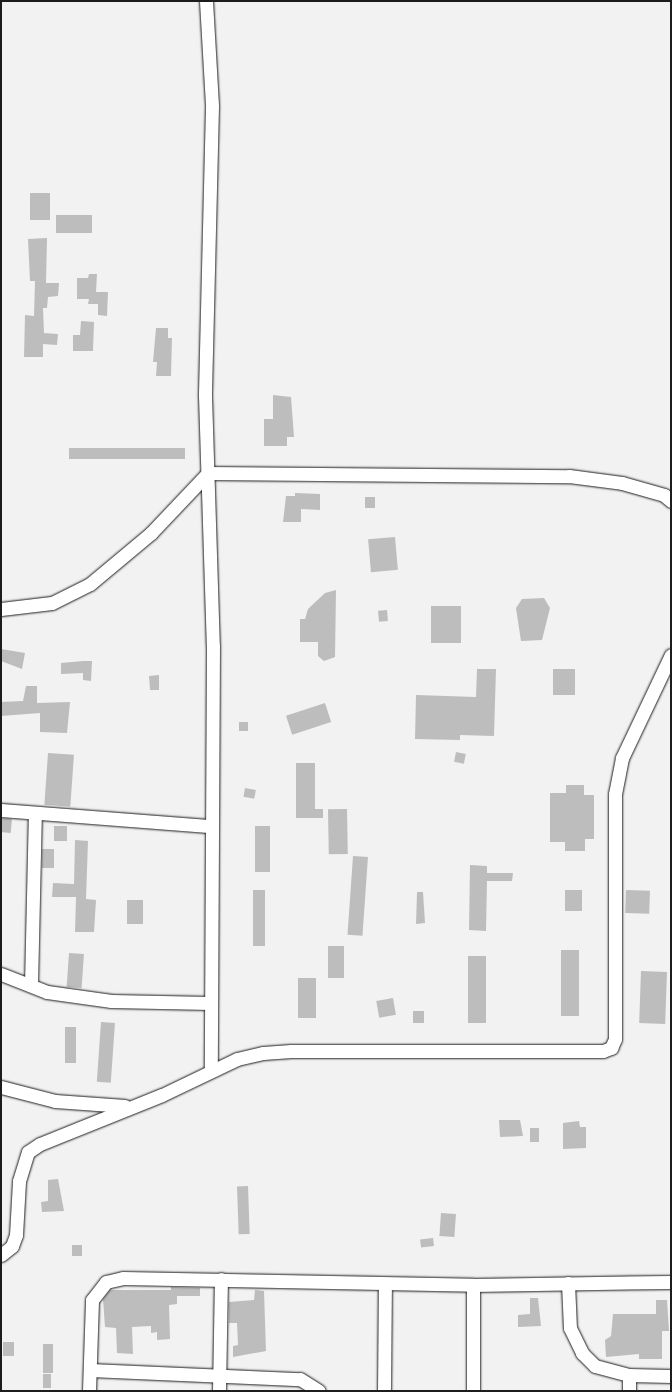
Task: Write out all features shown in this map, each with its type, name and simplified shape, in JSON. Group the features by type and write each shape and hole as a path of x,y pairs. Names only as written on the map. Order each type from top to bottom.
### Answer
{"street":[{"path":"206,1 212,106 205,396 213,646 210,1003 211,1069"},
{"path":"1,609 52,603 90,584 151,533 208,473 569,476 622,483 664,495 671,501"},
{"path":"1,1255 12,1246 16,1235 19,1181 28,1152 40,1144 135,1105 211,1069 237,1059 270,1052 603,1051 611,1048 615,1039 615,794 622,758 671,655"},
{"path":"1,810 211,826"},
{"path":"30,985 36,813"},
{"path":"1,974 47,992 111,1001 210,1003"},
{"path":"1,1087 55,1101 95,1106 135,1105"},
{"path":"89,1391 92,1300 106,1282 123,1278 473,1285 671,1282"},
{"path":"219,1391 221,1279"},
{"path":"568,1283 570,1328 582,1353 595,1366 629,1374 671,1376"},
{"path":"384,1391 385,1284"},
{"path":"473,1285 473,1391"},
{"path":"90,1370 300,1379 319,1391"},
{"path":"629,1374 629,1391"}],"building":[{"path":"30,193 50,193 50,220 30,220"},
{"path":"56,215 92,215 92,233 56,233"},
{"path":"47,238 46,283 59,283 58,296 48,297 47,308 43,308 44,333 58,334 57,345 43,344 43,357 24,357 25,315 34,316 35,281 30,281 28,239"},
{"path":"89,274 97,274 96,292 108,292 107,316 98,315 98,304 88,304 89,299 77,299 77,278 88,278"},
{"path":"81,321 94,322 93,351 73,351 73,335 80,335"},
{"path":"156,328 168,328 168,338 172,338 171,376 156,376 157,362 153,362"},
{"path":"273,395 291,397 294,437 287,437 287,446 264,446 264,419 273,419"},
{"path":"69,448 185,448 185,459 69,459"},
{"path":"295,493 320,494 320,510 301,509 301,522 283,522 286,496 295,496"},
{"path":"365,497 375,497 375,508 365,508"},
{"path":"395,537 398,570 371,572 368,539"},
{"path":"336,590 335,657 324,661 318,656 318,642 300,642 300,619 305,619 308,609 325,593"},
{"path":"544,598 550,608 542,640 521,641 516,608 522,599"},
{"path":"431,606 461,606 461,643 431,643"},
{"path":"387,610 388,621 379,622 378,611"},
{"path":"1,649 25,653 22,669 1,661"},
{"path":"92,661 91,681 83,680 83,673 61,674 61,663"},
{"path":"477,669 496,669 494,736 460,735 460,740 415,739 416,695 476,697"},
{"path":"553,669 575,669 575,695 553,695"},
{"path":"159,675 159,690 150,690 149,676"},
{"path":"26,686 37,686 37,703 70,702 67,733 40,732 40,713 1,716 1,702 23,701"},
{"path":"325,703 331,722 292,735 286,716"},
{"path":"239,722 248,722 248,731 239,731"},
{"path":"456,752 466,754 464,764 454,762"},
{"path":"48,753 74,755 70,807 44,805"},
{"path":"296,763 315,763 315,809 323,809 323,818 296,818"},
{"path":"566,785 584,785 584,795 594,795 594,839 585,839 585,851 565,851 565,842 550,842 550,793 566,793"},
{"path":"245,788 256,790 254,799 243,797"},
{"path":"328,809 347,809 348,854 329,854"},
{"path":"1,818 12,819 11,833 1,832"},
{"path":"54,826 67,826 67,841 54,841"},
{"path":"255,826 270,826 270,872 255,872"},
{"path":"75,840 88,841 86,899 96,900 94,932 75,932 76,897 52,897 53,883 74,884"},
{"path":"42,849 54,849 54,868 42,868"},
{"path":"353,856 368,857 362,936 347,935"},
{"path":"470,865 487,866 487,873 513,873 512,881 487,881 486,931 469,930"},
{"path":"253,890 265,890 265,946 253,946"},
{"path":"565,890 582,890 582,911 565,911"},
{"path":"626,890 650,891 649,914 625,913"},
{"path":"417,892 423,892 425,923 416,924"},
{"path":"127,900 143,900 143,924 127,924"},
{"path":"328,946 344,946 344,978 328,978"},
{"path":"561,950 579,950 579,1016 561,1016"},
{"path":"69,953 84,954 82,988 67,987"},
{"path":"468,956 486,956 486,1023 468,1023"},
{"path":"641,971 667,972 665,1024 639,1023"},
{"path":"298,978 316,978 316,1018 298,1018"},
{"path":"393,998 396,1015 379,1018 376,1001"},
{"path":"413,1011 424,1011 424,1023 413,1023"},
{"path":"101,1022 115,1023 111,1083 97,1082"},
{"path":"65,1027 76,1027 76,1063 65,1063"},
{"path":"499,1120 520,1120 523,1136 500,1137"},
{"path":"579,1121 580,1127 586,1127 586,1148 563,1149 563,1123"},
{"path":"530,1128 539,1128 539,1142 530,1142"},
{"path":"58,1179 64,1211 42,1212 41,1202 48,1201 48,1180"},
{"path":"237,1186 248,1186 250,1234 239,1234"},
{"path":"441,1213 456,1214 454,1237 439,1236"},
{"path":"433,1238 434,1246 421,1248 420,1240"},
{"path":"72,1245 82,1245 82,1256 72,1256"},
{"path":"171,1287 200,1288 200,1296 177,1296 177,1304 169,1305 170,1339 157,1340 157,1332 151,1333 151,1326 132,1327 133,1354 117,1353 116,1328 105,1327 103,1299 110,1290 171,1290"},
{"path":"255,1290 264,1291 266,1351 233,1357 233,1346 238,1345 237,1323 229,1323 229,1302 254,1300"},
{"path":"530,1298 538,1298 541,1326 518,1327 518,1315 530,1314"},
{"path":"656,1300 667,1300 669,1331 662,1331 662,1359 639,1359 639,1354 606,1357 605,1340 611,1336 613,1314 656,1314"},
{"path":"3,1342 14,1342 14,1356 3,1356"},
{"path":"43,1344 53,1344 53,1373 43,1373"},
{"path":"43,1374 51,1374 51,1388 43,1388"}]}
